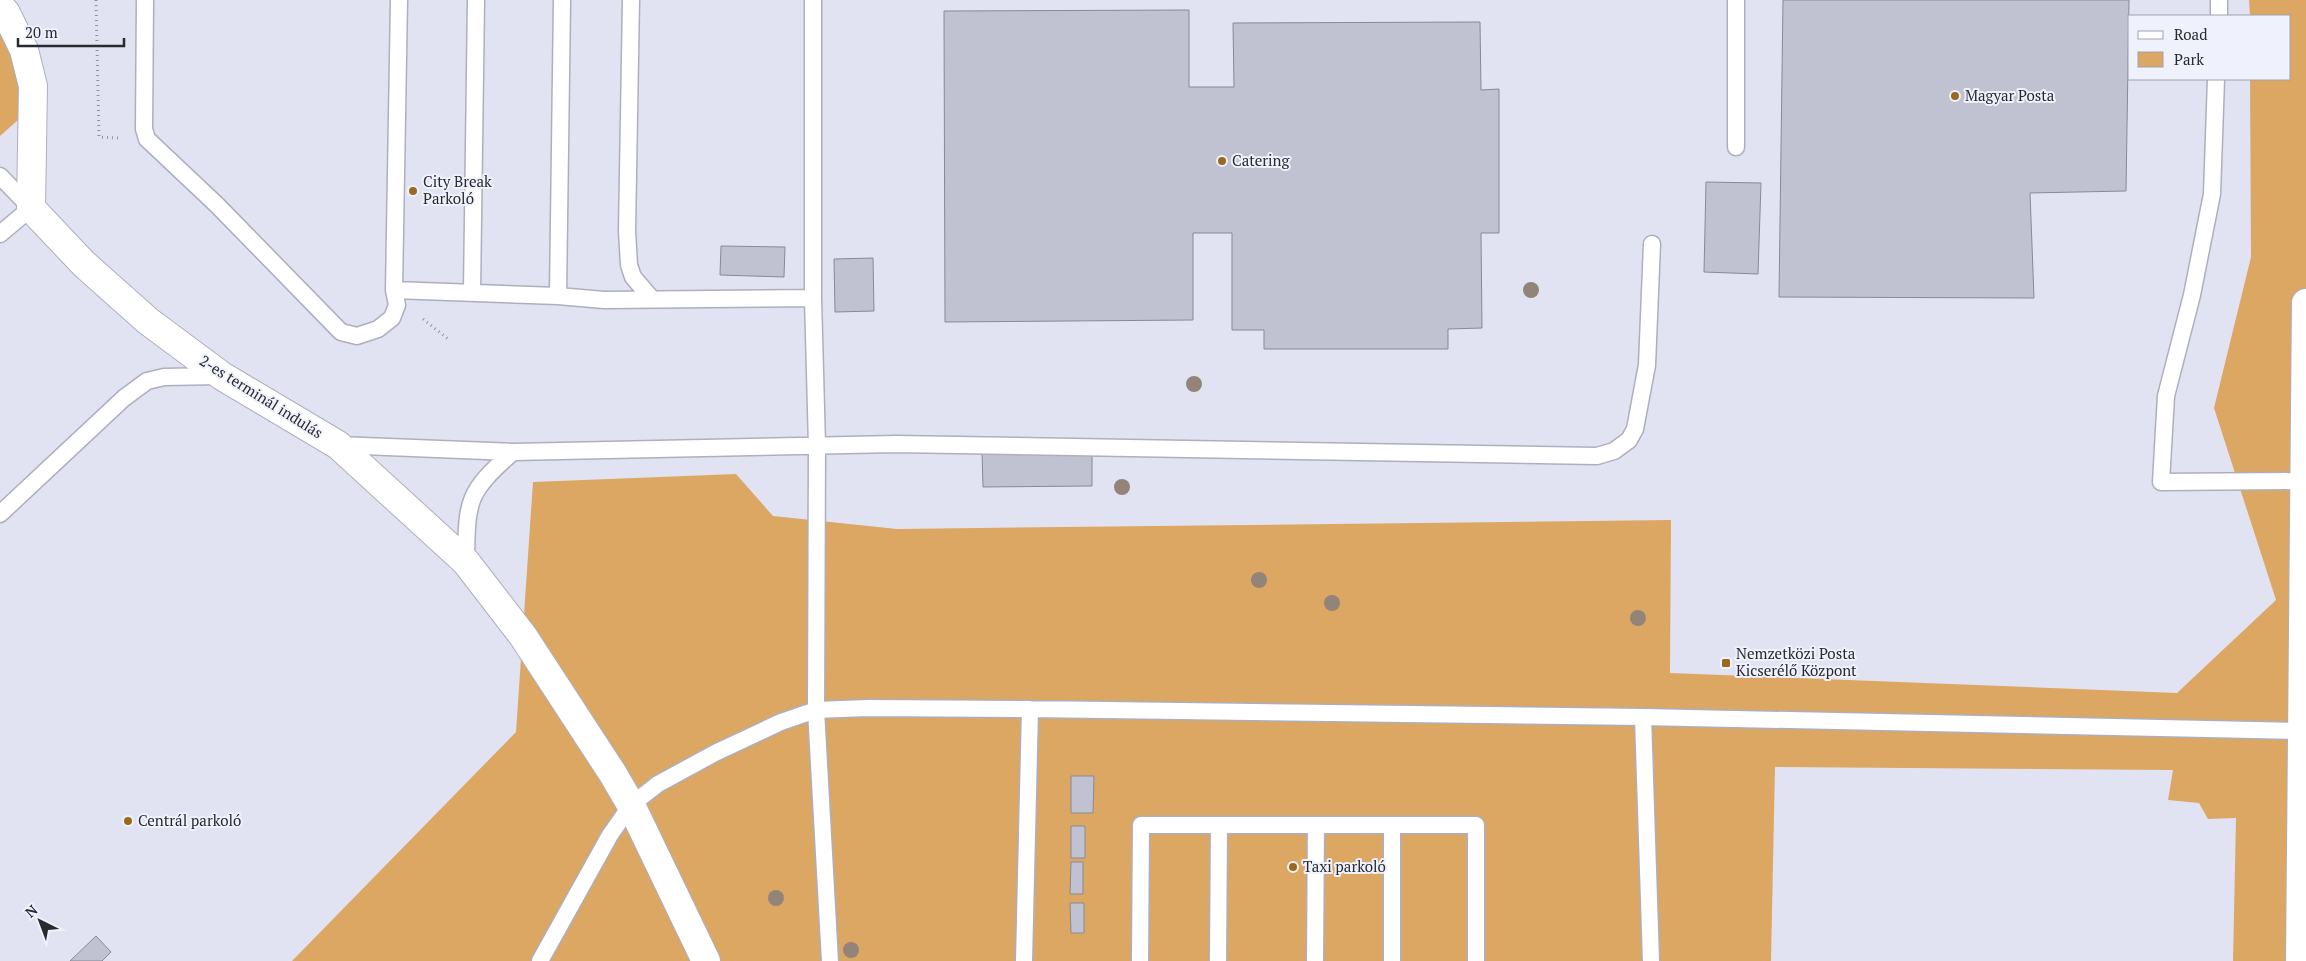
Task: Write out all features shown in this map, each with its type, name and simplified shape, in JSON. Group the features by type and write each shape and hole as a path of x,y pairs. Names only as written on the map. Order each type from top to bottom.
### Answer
{"street":[{"path":"0,6 6,12 24,50 33,86 31,208"},
{"name":"2-es terminál indulás","path":"31,208 84,264 148,321 222,376 338,446 466,562 523,636 632,805 706,961"},
{"path":"2300,961 2306,304"}],"lane":[{"path":"145,0 144,129 147,139 217,205 341,332 357,336 378,330 392,318 397,305 394,290 399,0"},
{"path":"472,292 476,0"},
{"path":"558,296 562,0"},
{"path":"631,0 627,231 629,265 633,277 652,299"},
{"path":"813,0 813,298 817,446 816,710 830,961"},
{"path":"1736,0 1736,147"},
{"path":"2219,15 2220,0"},
{"path":"2216,80 2212,194 2192,295 2166,396 2161,482 2304,481"},
{"path":"0,176 31,208 0,234"},
{"path":"338,446 513,452 906,444 1596,456 1614,452 1629,440 1635,429 1647,366 1652,244"},
{"path":"394,290 558,296 604,300 813,298"},
{"path":"0,514 124,398 147,382 164,377 222,376"},
{"path":"466,562 467,515 471,500 485,476 513,452"},
{"path":"540,961 610,835 632,805 658,784 715,753 781,722 816,710 868,708 1030,709 1644,717 2301,731"},
{"path":"1024,961 1030,709"},
{"path":"1644,717 1651,961"},
{"path":"1140,961 1141,825 1476,825 1476,961"},
{"path":"1315,961 1316,825"},
{"path":"1392,825 1392,961"},
{"path":"1218,961 1219,826"}],"path":[{"path":"96,0 99,137 147,139"}],"green space":[{"path":"2249,0 2306,0 2306,961 2233,961 2236,818 2208,819 2199,803 2168,800 2173,770 1775,767 1771,961 292,961 516,732 533,482 736,474 773,516 897,529 1671,520 1670,673 2177,693 2276,600 2214,408 2251,257 2250,80 2291,80 2291,15 2250,15"},
{"path":"0,28 27,93 18,120 0,136"}],"building":[{"name":"Magyar Posta","path":"1783,0 2129,0 2126,191 2030,193 2034,298 1779,297"},
{"name":"Catering","path":"1189,10 1189,87 1234,87 1233,23 1480,22 1481,90 1499,89 1499,233 1481,233 1482,328 1448,329 1448,349 1264,349 1264,330 1232,330 1232,233 1193,233 1193,320 945,322 944,11"},
{"path":"1706,182 1761,183 1758,274 1704,272"},
{"path":"721,246 785,247 784,277 720,275"},
{"path":"873,258 874,311 835,312 834,259"},
{"path":"1092,452 1092,486 983,487 982,453"},
{"path":"1071,776 1094,776 1093,813 1071,813"},
{"path":"1071,826 1085,826 1085,858 1071,858"},
{"path":"1071,862 1083,862 1083,894 1070,894"},
{"path":"1070,903 1084,903 1084,933 1071,933"},
{"path":"96,936 111,952 102,961 70,961"}],"place":[{"name":"Magyar Posta","path":"1955,96"},
{"name":"Catering","path":"1222,161"},
{"name":"City Break Parkoló","path":"413,191"},
{"name":"Nemzetközi Posta Kicserélő Központ","path":"1726,663"},
{"name":"Centrál parkoló","path":"128,821"},
{"name":"Taxi parkoló","path":"1293,867"}]}
